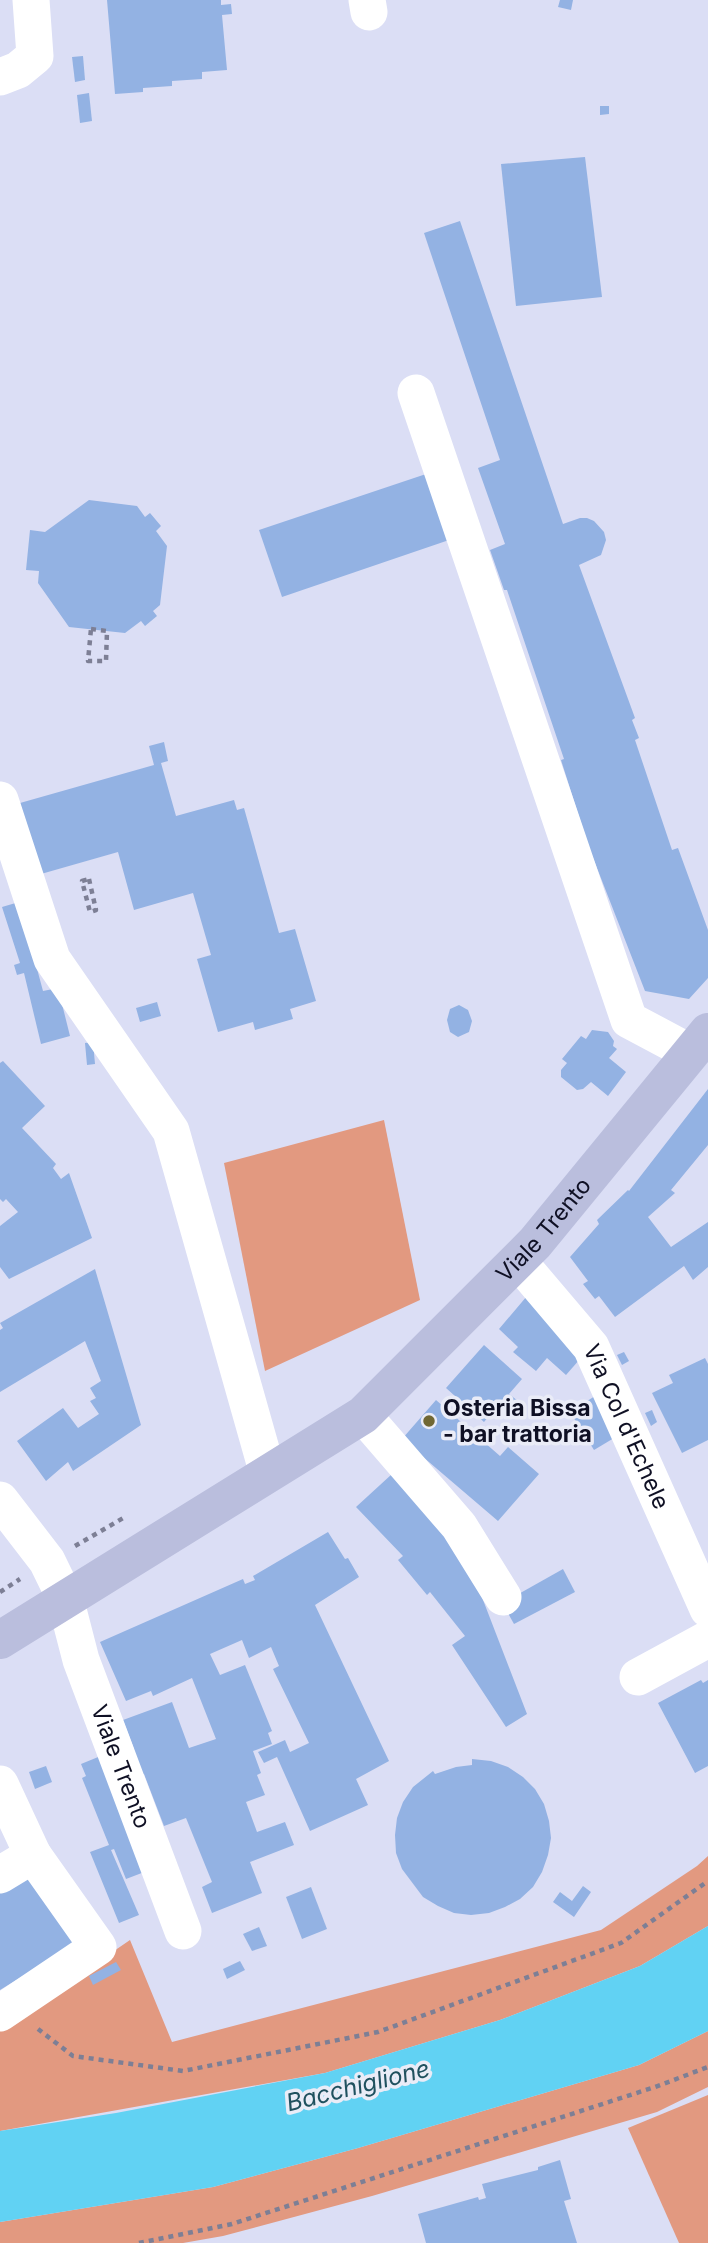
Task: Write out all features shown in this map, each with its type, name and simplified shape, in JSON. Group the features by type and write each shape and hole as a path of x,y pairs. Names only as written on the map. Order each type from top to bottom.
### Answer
{"main road":[{"name":"Viale Trento","path":"0,1640 363,1415 535,1243 700,1043"}],"street":[{"path":"0,77 28,65 35,56 30,0"},
{"path":"416,393 629,1020 700,1043"},
{"path":"0,800 52,959 171,1131 268,1474"},
{"name":"Via Col d'Echele","path":"518,1261 591,1347 708,1609"},
{"path":"363,1415 459,1526 503,1597"},
{"path":"0,1500 47,1561 65,1598"},
{"name":"Viale Trento","path":"65,1598 80,1660 183,1931"},
{"path":"638,1677 708,1639"},
{"path":"2,1796 33,1855 98,1947 15,2018"},
{"path":"0,1875 33,1855"}],"path":[{"path":"91,629 107,631 106,661 88,661 91,629"},
{"path":"89,879 96,910 90,912 82,881 89,879"},
{"path":"0,1592 47,1561 137,1511"},
{"path":"15,2018 73,2056 183,2071 378,2032 621,1943 708,1881"},
{"path":"139,2243 232,2224 642,2091 708,2067"}],"shaded area":[{"path":"384,1120 420,1300 265,1371 224,1163"},
{"path":"708,1856 708,1926 640,1966 500,2020 325,2073 0,2131 0,2029 130,1940 172,2042 601,1930"},
{"path":"708,2031 708,2087 657,2112 372,2196 223,2236 183,2243 0,2243 0,2222 213,2187 358,2148 639,2065"},
{"path":"708,2095 708,2243 679,2243 628,2128"}],"water":[{"name":"Bacchiglione","path":"708,1926 708,2031 639,2065 358,2148 213,2187 0,2222 0,2131 116,2113 325,2073 500,2020 640,1966"}],"building":[{"path":"107,0 221,0 221,5 231,4 232,14 222,15 227,70 202,72 202,79 172,81 172,86 115,94"},
{"path":"560,0 573,0 571,10 558,7"},
{"path":"83,56 85,80 75,82 72,57"},
{"path":"89,93 92,121 80,123 77,95"},
{"path":"600,106 609,106 609,114 600,115"},
{"path":"585,157 602,297 516,306 501,164"},
{"path":"460,221 563,524 587,518 594,521 604,532 606,540 601,555 579,565 635,718 632,720 639,738 635,740 672,850 678,848 708,930 708,978 689,999 645,991 588,845 561,760 564,759 507,590 504,590 490,550 505,544 478,468 500,460 424,233"},
{"path":"429,473 452,539 282,597 259,530"},
{"path":"89,500 137,506 145,517 150,513 161,526 156,531 167,546 160,605 153,611 157,616 145,626 141,621 125,633 69,627 38,583 39,571 26,570 30,530 45,532"},
{"path":"164,742 168,761 161,763 176,816 234,800 237,810 244,808 279,933 295,929 316,1001 290,1009 293,1019 255,1030 253,1022 218,1032 197,959 211,955 193,893 134,910 118,852 41,874 20,803 154,765 149,746"},
{"path":"19,902 43,991 58,988 70,1036 41,1044 24,973 17,975 14,965 20,963 2,907"},
{"path":"157,1002 161,1016 140,1022 136,1008"},
{"path":"459,1005 468,1010 472,1021 469,1032 458,1037 450,1032 447,1020 450,1009"},
{"path":"592,1030 608,1032 614,1041 613,1046 617,1049 609,1058 626,1072 608,1096 591,1082 583,1089 577,1090 561,1077 561,1070 567,1063 562,1059 581,1036 586,1039"},
{"path":"93,1042 95,1064 87,1065 85,1043"},
{"path":"3,1061 45,1106 22,1128 56,1164 53,1168 61,1179 69,1173 92,1238 9,1279 0,1267 0,1226 18,1212 6,1199 3,1202 0,1199 0,1063"},
{"path":"708,1089 708,1145 671,1190 675,1193 648,1217 671,1247 708,1222 708,1267 693,1280 684,1266 615,1317 599,1296 595,1299 583,1284 588,1281 570,1257 599,1224 597,1220 629,1191"},
{"path":"95,1269 141,1425 73,1471 68,1462 46,1481 17,1441 63,1408 78,1428 99,1414 90,1401 96,1398 90,1388 101,1381 85,1341 0,1392 0,1330 3,1328 0,1323"},
{"path":"527,1296 580,1359 566,1375 547,1358 536,1371 513,1352 518,1347 499,1329"},
{"path":"484,1345 522,1379 509,1394 518,1401 503,1416 495,1409 484,1422 446,1388"},
{"path":"624,1352 629,1361 622,1365 617,1355"},
{"path":"705,1358 708,1364 708,1440 682,1453 652,1393 673,1383 669,1375"},
{"path":"595,1396 619,1435 594,1450 570,1412"},
{"path":"436,1400 500,1456 508,1447 539,1474 498,1521 402,1439"},
{"path":"652,1410 657,1422 651,1426 645,1413"},
{"path":"392,1474 468,1561 527,1714 506,1727 452,1645 465,1636 430,1592 427,1595 398,1560 403,1556 356,1507"},
{"path":"328,1532 359,1577 315,1605 389,1761 356,1779 368,1805 310,1831 277,1757 264,1763 258,1752 285,1740 290,1752 309,1743 273,1669 279,1666 271,1647 249,1658 242,1640 210,1654 220,1675 245,1665 272,1731 268,1733 272,1744 253,1751 261,1773 257,1775 265,1795 246,1802 257,1832 285,1822 294,1845 250,1862 262,1893 212,1913 202,1887 212,1882 186,1818 164,1826 144,1774 138,1777 127,1752 134,1749 123,1720 172,1702 189,1748 216,1739 192,1678 153,1696 151,1691 126,1701 100,1642 243,1579 245,1584 255,1580 253,1576"},
{"path":"563,1569 575,1592 514,1624 504,1606 515,1596"},
{"path":"701,1680 703,1683 708,1680 708,1766 695,1773 658,1703"},
{"path":"108,1753 147,1871 126,1879 114,1849 111,1850 139,1915 119,1923 90,1852 109,1845 82,1778 86,1776 81,1764"},
{"path":"472,1759 491,1761 508,1767 535,1789 544,1804 551,1838 542,1872 533,1887 520,1899 505,1907 489,1913 471,1915 454,1913 423,1897 402,1869 396,1853 395,1835 403,1802 413,1787 433,1771 435,1774 472,1765"},
{"path":"46,1766 52,1782 35,1789 29,1772"},
{"path":"37,1867 82,1940 0,1990 0,1890"},
{"path":"583,1886 591,1892 574,1917 553,1902 560,1892 572,1901"},
{"path":"311,1887 327,1929 302,1939 286,1897"},
{"path":"259,1927 267,1946 252,1951 243,1934"},
{"path":"240,1961 245,1970 227,1979 223,1969"},
{"path":"116,1962 121,1970 93,1985 89,1976"},
{"path":"560,2160 571,2199 564,2201 577,2243 426,2243 418,2214 478,2197 479,2200 486,2198 482,2184 538,2170 538,2167"}],"place":[{"name":"Osteria Bissa - bar trattoria","path":"429,1421"}]}
